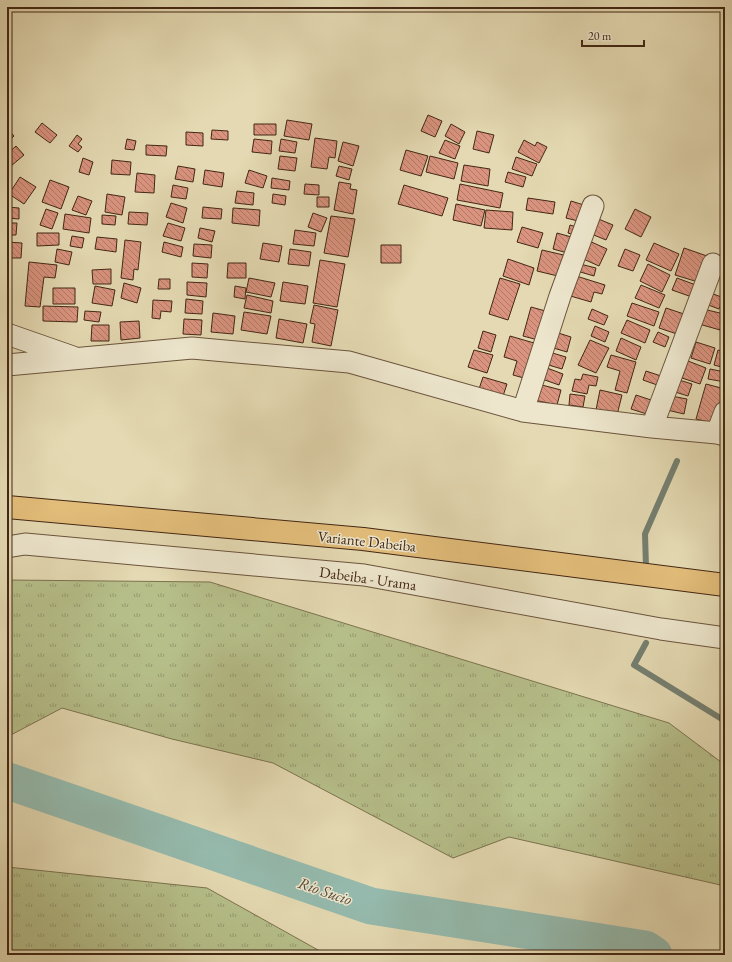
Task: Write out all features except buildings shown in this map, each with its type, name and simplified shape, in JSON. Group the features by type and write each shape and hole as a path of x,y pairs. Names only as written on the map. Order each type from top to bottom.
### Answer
{"highway":[{"name":"Variante Dabeiba","path":"7,507 363,539 725,585"}],"street":[{"path":"523,411 560,296 593,206"},
{"path":"652,427 713,264"},
{"path":"7,334 79,359"},
{"path":"7,365 192,348 349,362 523,411 652,427 721,434 725,412"},
{"name":"Dabeiba - Urama","path":"7,547 25,544 364,575 661,629 725,638"}],"green space":[{"path":"7,580 210,582 669,723 725,765 725,886 509,837 453,858 273,763 172,739 62,708 7,737"},
{"path":"7,867 207,888 327,955 7,955"}],"waterway":[{"path":"646,567 645,534 677,461"},
{"path":"646,643 634,665 725,721"},
{"name":"Río Sucio","path":"7,782 8,781 371,906 645,949 654,955"}]}
